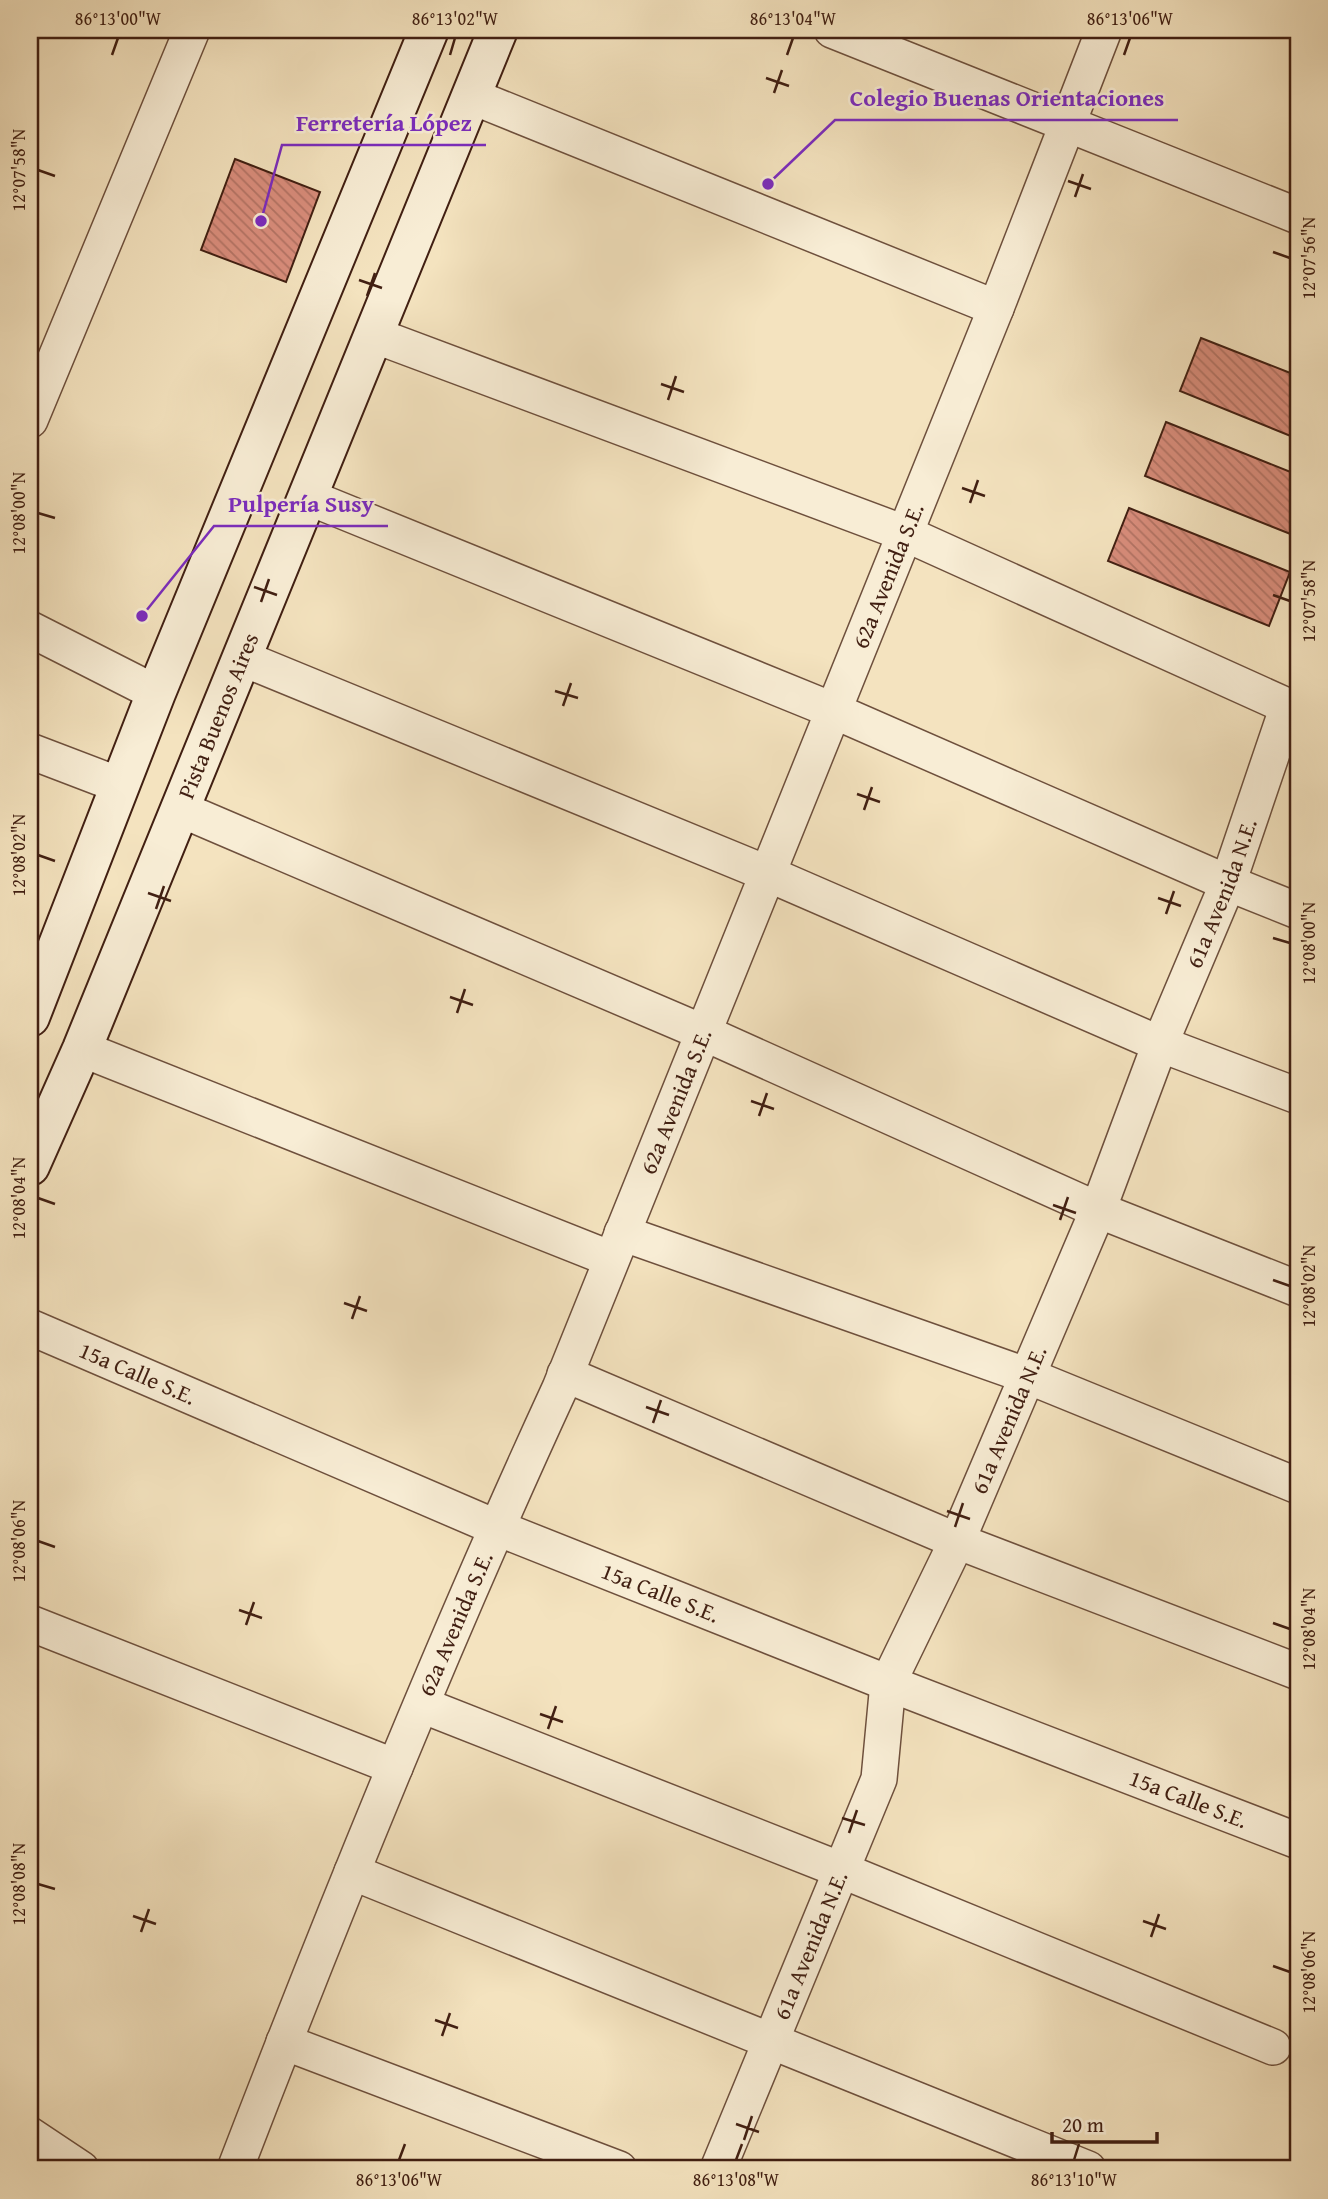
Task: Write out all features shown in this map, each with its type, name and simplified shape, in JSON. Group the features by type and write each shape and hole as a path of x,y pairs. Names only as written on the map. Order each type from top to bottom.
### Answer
{"main road":[{"path":"87,1036 32,1007 156,693 429,30"},
{"name":"Pista Buenos Aires","path":"30,1166 87,1036 498,30"}],"street":[{"path":"30,420 192,30"},
{"path":"832,30 1298,216"},
{"name":"62a Avenida S.E.","path":"235,2169 352,1872 495,1527 565,1374 996,308 1104,30"},
{"path":"471,96 996,308"},
{"path":"373,335 904,533 1293,709"},
{"path":"307,497 832,710 1298,911"},
{"path":"30,629 156,693"},
{"path":"242,658 766,873 1160,1044 1298,1096"},
{"name":"61a Avenida N.E.","path":"718,2169 879,1779 888,1683 957,1541 1098,1210 1160,1044 1228,883 1293,709"},
{"path":"30,751 119,785"},
{"path":"180,809 702,1032 1098,1210 1298,1289"},
{"path":"87,1036 617,1246 1028,1377 1298,1486"},
{"name":"15a Calle S.E.","path":"30,1326 495,1527 888,1683 1298,1841"},
{"path":"565,1374 957,1541 1298,1672"},
{"path":"30,1623 396,1767"},
{"path":"422,1705 841,1870 1273,2047"},
{"path":"352,1872 1088,2169"},
{"path":"284,2042 619,2169"},
{"path":"30,2135 78,2168"}],"building":[{"path":"235,159 320,192 286,282 201,250"},
{"path":"1201,338 1298,376 1298,439 1180,391"},
{"path":"1166,422 1298,475 1298,537 1145,476"},
{"path":"1129,508 1290,572 1269,626 1108,561"}],"place":[{"name":"Colegio Buenas Orientaciones","path":"768,184"},
{"name":"Ferretería López","path":"261,221"},
{"name":"Pulpería Susy","path":"142,616"}]}
